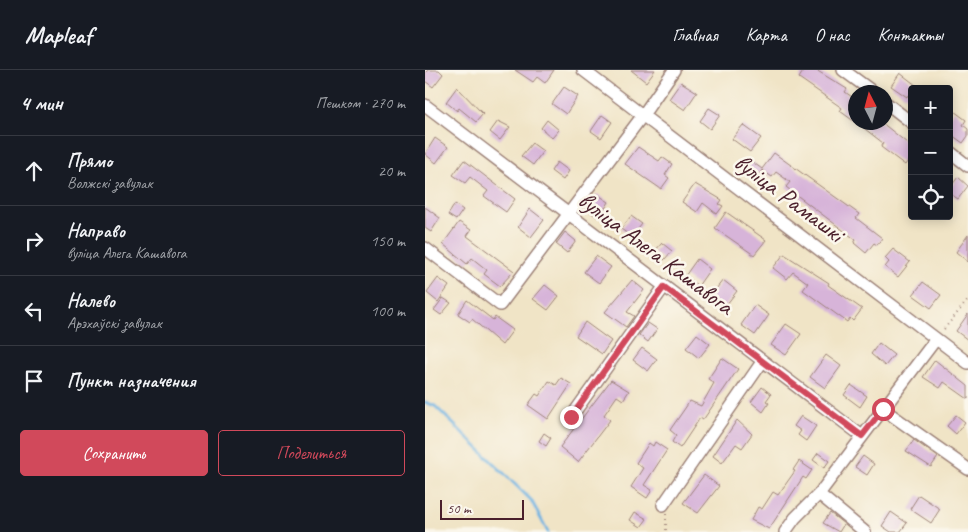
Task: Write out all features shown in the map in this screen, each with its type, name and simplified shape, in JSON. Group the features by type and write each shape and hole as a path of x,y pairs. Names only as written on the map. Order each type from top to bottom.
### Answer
{"street":[{"name":"вуліца Рамашкі","path":"583,70 968,363"},
{"path":"425,248 500,305 643,115 674,70"},
{"path":"843,70 863,85"},
{"name":"вуліца Алега Кашавога","path":"425,105 862,436"},
{"path":"893,108 908,119"},
{"path":"953,154 968,166"},
{"path":"571,417 664,287"},
{"path":"785,532 795,518 819,494 936,339"},
{"path":"663,505 762,362"},
{"path":"883,409 968,468"},
{"path":"819,494 865,532"}],"path":[{"path":"936,339 968,300"},
{"path":"663,505 667,519 666,532"}],"building":[{"path":"428,70 439,70 443,74 433,87 425,81 425,73"},
{"path":"515,70 554,70 545,83 537,77 533,82"},
{"path":"631,70 655,70 646,82"},
{"path":"804,70 816,70 847,89 845,92 848,94 848,117 840,111 842,108 799,78"},
{"path":"900,73 916,85 908,85 907,97 892,85"},
{"path":"681,82 697,92 685,110 669,99"},
{"path":"457,87 483,114 476,122 459,108 457,111 446,102"},
{"path":"564,87 578,96 566,114 552,104"},
{"path":"709,108 720,115 710,129 700,121"},
{"path":"954,111 966,120 963,125 968,129 968,136 963,143 953,136"},
{"path":"602,115 612,122 601,138 591,131"},
{"path":"547,120 559,130 552,138 541,128"},
{"path":"498,121 510,127 500,140 490,132"},
{"path":"743,125 761,138 750,152 732,139"},
{"path":"866,130 891,130 908,144 908,161 905,165 881,147 883,143"},
{"path":"435,138 448,147 436,163 425,154"},
{"path":"532,143 543,151 533,165 521,156"},
{"path":"638,147 659,161 662,157 672,164 665,175 669,178 661,189 625,164"},
{"path":"774,153 859,214 856,218 882,238 877,245 874,243 866,253 854,243 856,240 786,187 790,182 776,172 772,177 762,170 756,178 745,169 751,161 762,169"},
{"path":"464,160 515,199 506,212 484,196 488,191 470,177 465,183 453,175"},
{"path":"557,162 569,171 563,180 551,171"},
{"path":"958,177 968,186 958,199 953,196 953,184"},
{"path":"695,184 722,200 719,204 723,206 717,214 703,203 697,212 682,202"},
{"path":"597,194 609,202 599,218 586,209"},
{"path":"455,204 463,210 456,220 448,215"},
{"path":"425,207 440,218 431,232 425,228"},
{"path":"530,209 544,220 531,237 518,227"},
{"path":"726,212 766,240 754,255 715,228"},
{"path":"631,216 642,224 632,237 621,229"},
{"path":"459,222 471,230 467,236 514,271 500,286 484,274 487,270 472,258 467,264 443,244"},
{"path":"565,232 576,241 567,253 556,244"},
{"path":"968,235 968,262 956,252"},
{"path":"662,243 672,251 664,260 654,252"},
{"path":"893,249 910,262 898,277 885,267 889,262 885,258"},
{"path":"784,254 829,283 828,285 862,309 853,321 850,318 847,322 803,290 808,283 793,272 787,279 773,268"},
{"path":"596,256 611,267 599,283 584,272"},
{"path":"697,259 710,269 698,286 685,276"},
{"path":"438,278 449,286 438,302 427,293"},
{"path":"632,280 644,290 627,312 634,316 626,327 605,312"},
{"path":"723,280 737,291 723,309 709,298"},
{"path":"923,282 941,295 931,308 913,295"},
{"path":"545,285 559,296 548,310 533,299"},
{"path":"443,298 451,303 441,315 434,310"},
{"path":"467,300 493,320 495,317 513,330 502,345 472,319 470,322 458,314"},
{"path":"755,305 769,315 755,335 741,325"},
{"path":"968,314 968,340 956,331"},
{"path":"585,322 611,341 602,354 576,336"},
{"path":"648,323 657,329 648,342 639,335"},
{"path":"786,324 801,334 786,355 771,345"},
{"path":"697,334 710,344 699,358 686,348"},
{"path":"879,343 894,355 885,366 871,354"},
{"path":"642,348 657,359 648,371 633,360"},
{"path":"826,355 841,366 825,388 810,377"},
{"path":"722,358 738,369 703,420 700,418 680,448 672,442 676,435 670,430 690,401 701,406 714,383 708,379"},
{"path":"935,360 968,386 968,399 944,382 940,388 923,377"},
{"path":"561,378 571,384 548,419 528,405 536,394 539,396 549,381 556,385"},
{"path":"611,380 629,391 623,400 617,396 604,415 610,420 578,462 560,447"},
{"path":"851,385 867,396 860,407 844,395"},
{"path":"762,387 771,394 766,401 769,403 763,412 751,402"},
{"path":"956,415 965,422 956,434 947,426"},
{"path":"801,416 816,426 806,441 798,435 801,431 794,426"},
{"path":"737,420 752,434 742,448 736,444 722,463 713,456"},
{"path":"544,433 551,438 546,446 539,441"},
{"path":"914,440 938,457 931,467 906,451"},
{"path":"655,442 667,450 644,485 652,490 647,498 631,487 643,468 636,463 649,443 653,446"},
{"path":"818,453 829,461 824,468 813,460"},
{"path":"863,456 874,464 867,475 855,467"},
{"path":"799,461 812,470 806,479 803,477 769,529 751,520 758,507 762,509 773,492 778,495 795,471 793,470"},
{"path":"704,475 719,486 698,513 683,503"},
{"path":"919,495 940,509 931,523 910,509"},
{"path":"635,512 647,519 641,527 630,520"},
{"path":"891,512 907,523 900,532 891,532 882,526"},
{"path":"830,513 844,524 839,532 823,523"}],"waterway":[{"path":"425,402 435,406 531,500 548,532"}],"route":[{"path":"571,417 664,287 862,436 883,409"}]}
